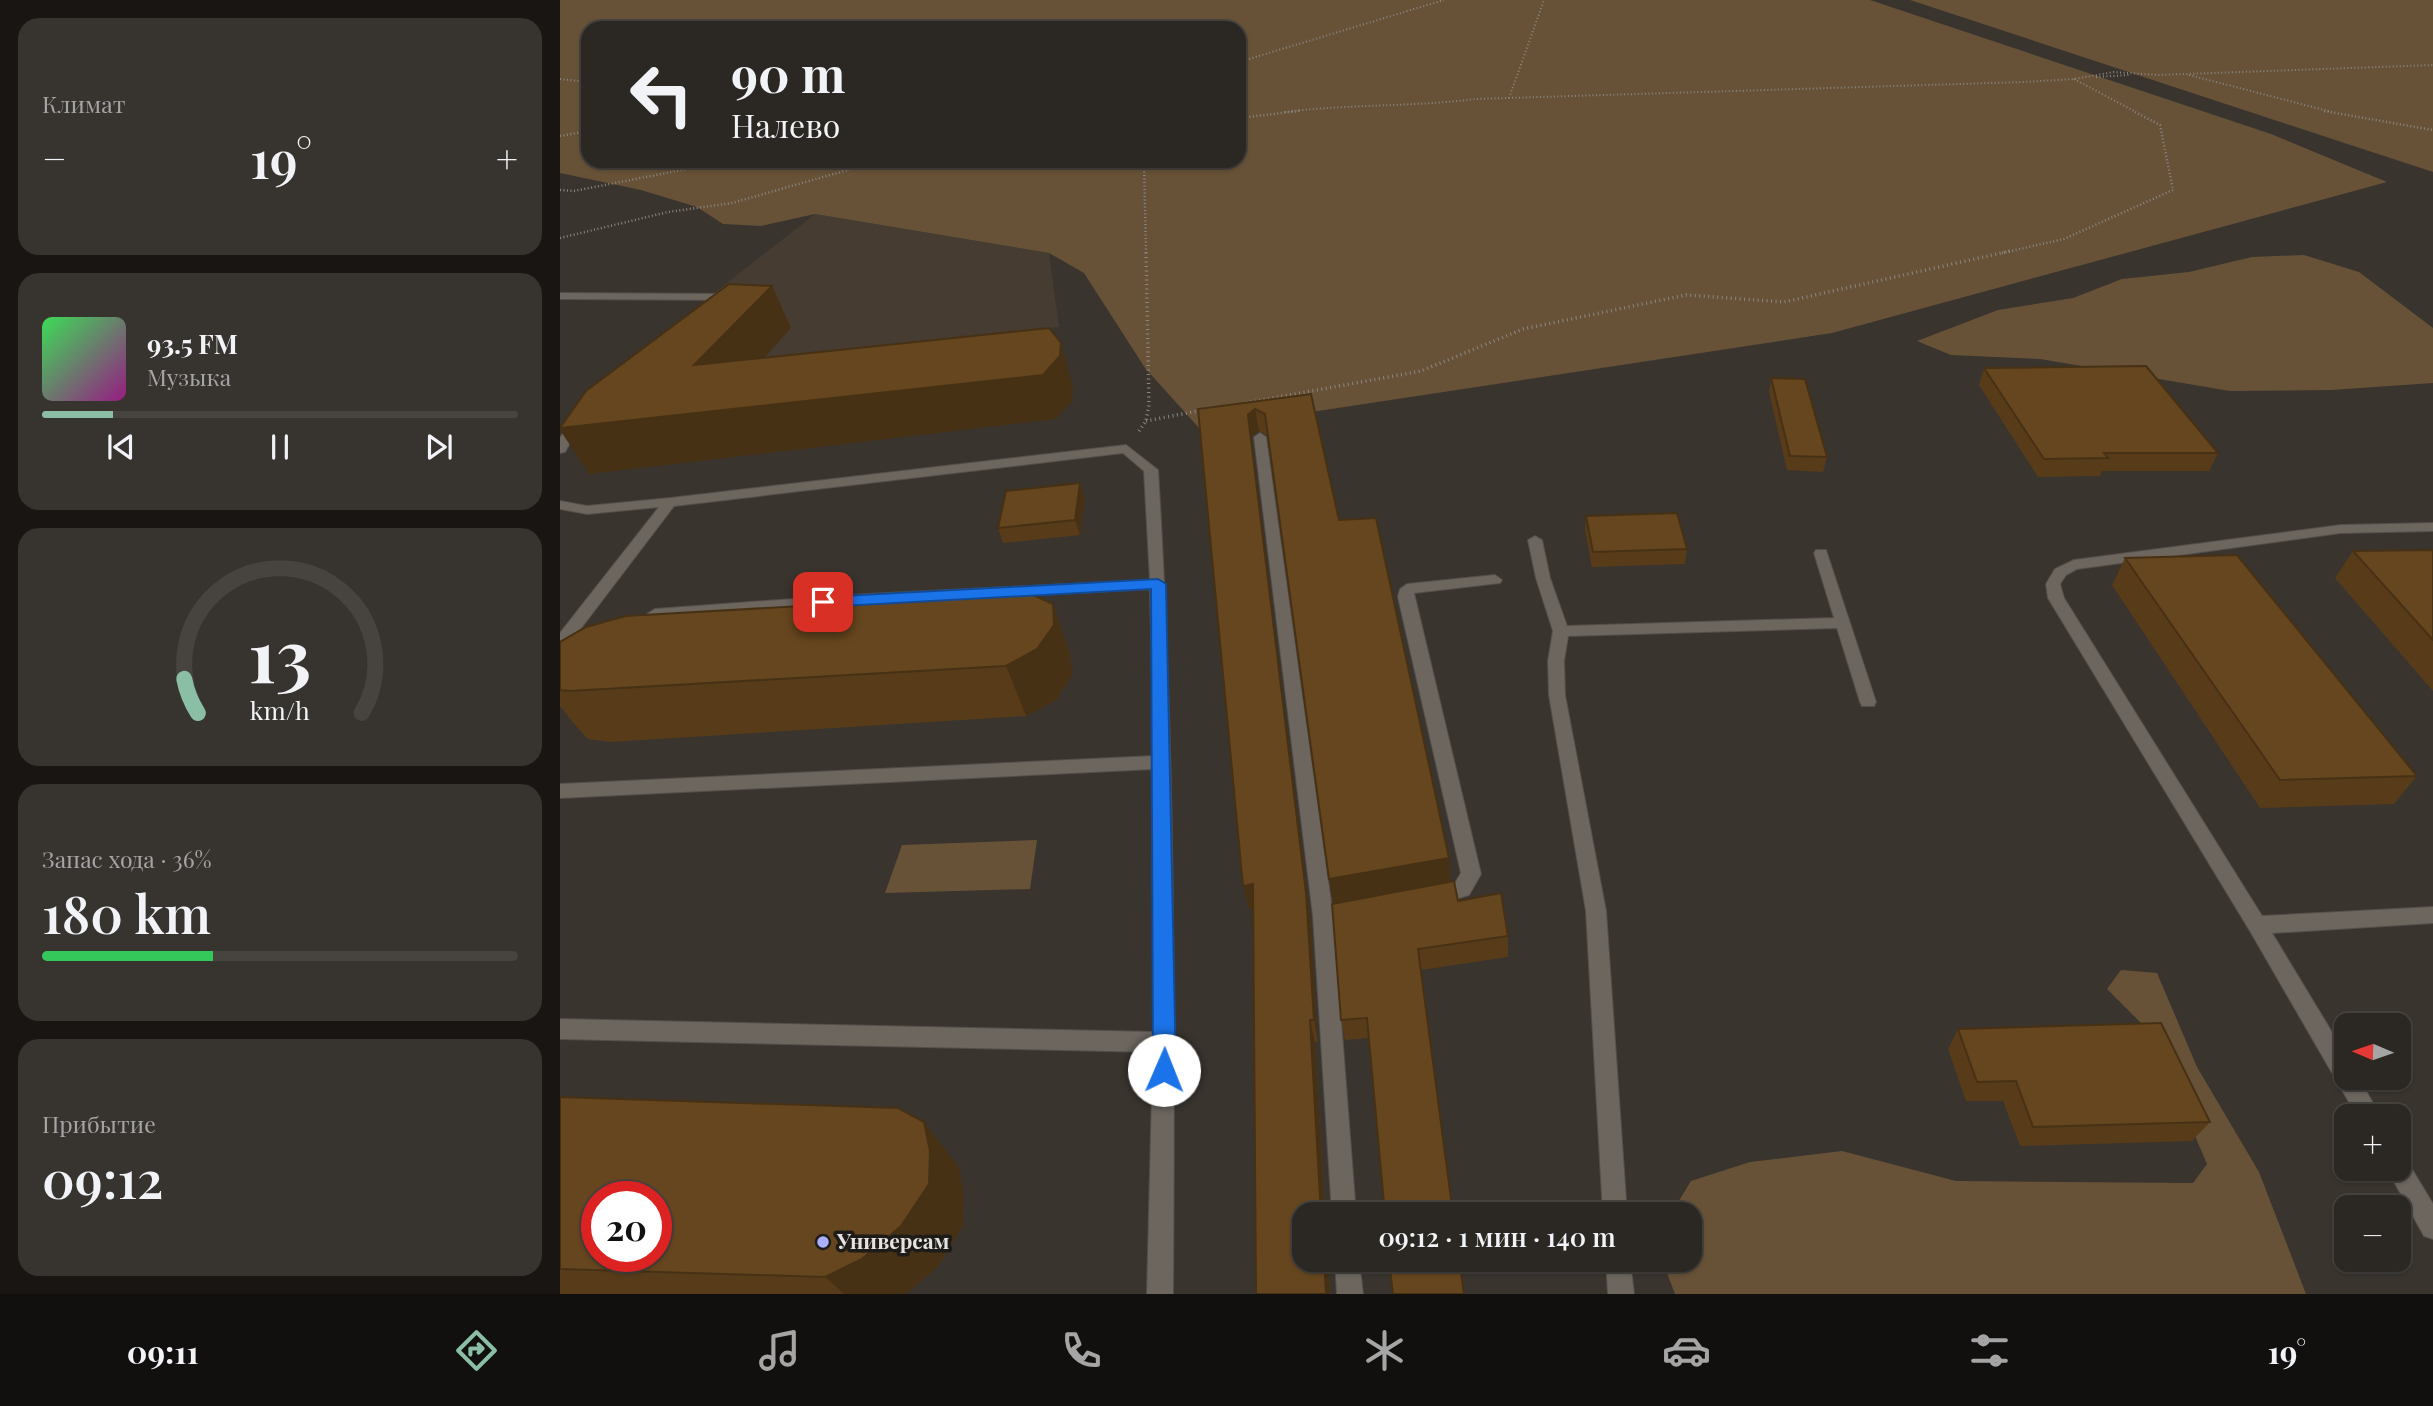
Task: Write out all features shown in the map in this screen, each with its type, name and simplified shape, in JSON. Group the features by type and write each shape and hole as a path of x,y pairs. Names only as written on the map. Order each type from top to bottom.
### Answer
{"lane":[{"path":"560,296 744,299 746,303 736,312"},
{"path":"560,449 583,408"},
{"path":"1260,438 1330,915 1343,1202"},
{"path":"560,505 587,510 670,502 1126,449 1151,470 1158,584 1165,1042 1160,1294"},
{"path":"560,644 670,502"},
{"path":"2362,1104 2257,925 2056,598 2053,584 2060,572 2074,565 2341,529 2433,527"},
{"path":"1535,540 1543,578 1561,631 1556,661 1557,695 1596,911 1614,1202"},
{"path":"1821,552 1868,702"},
{"path":"1419,900 1462,889 1471,874 1406,597 1407,589 1495,580"},
{"path":"635,618 848,600 1158,584"},
{"path":"1561,631 1843,623"},
{"path":"560,652 586,636"},
{"path":"560,792 1161,762"},
{"path":"2257,925 2433,915"},
{"path":"560,1029 1165,1042"},
{"path":"2406,1181 2433,1227"},
{"path":"1348,1272 1350,1294"},
{"path":"1619,1272 1620,1294"}],"path":[{"path":"1246,60 1444,0"},
{"path":"1509,98 1544,0"},
{"path":"1246,117 1328,107 1421,106 1509,98 2074,79 2114,72 2141,74 2433,65"},
{"path":"2185,73 2259,96 2357,120 2433,130"},
{"path":"560,79 581,81"},
{"path":"1242,403 1421,371 1523,329 1686,295 1784,302 2064,239 2173,190 2160,125 2074,79"},
{"path":"560,136 581,132"},
{"path":"560,190 575,191 697,168"},
{"path":"560,238 668,212 732,203 854,168"},
{"path":"1126,449 1146,421 1149,405 1144,168"},
{"path":"1146,421 1214,408"}],"shaded area":[{"path":"560,0 1870,0 2271,134 2387,182 1832,333 1200,429 1145,368 1084,273 1049,253 815,214 761,226 723,224 697,207 641,190 560,173"},
{"path":"1910,0 2433,0 2433,172 2378,154"},
{"path":"815,214 1049,253 1059,327 609,382 700,304"},
{"path":"2304,255 2359,272 2433,328 2433,383 2331,390 2230,391 2040,359 1951,355 1917,341 1998,310 2073,298 2122,279 2189,272 2252,257"},
{"path":"1037,840 1030,889 885,893 902,845"},
{"path":"2121,970 2157,973 2197,1067 2259,1172 2306,1294 1675,1294 1667,1272 1702,1272 1702,1202 1678,1202 1691,1181 1750,1162 1842,1151 1956,1181 2193,1183 2207,1164 2151,1033 2107,989"}],"building":[{"path":"729,284 772,286 694,365 1049,328 1061,343 1060,356 1043,375 560,428 586,391"},
{"path":"2146,366 2218,453 2104,453 2108,458 2044,459 1984,368"},
{"path":"1771,378 1805,379 1827,457 1790,456"},
{"path":"1311,394 1339,520 1376,518 1449,858 1329,879 1265,414 1255,409 1248,415 1306,893 1314,1020 1310,1020 1320,1202 1292,1202 1292,1272 1325,1272 1326,1294 1256,1294 1253,884 1243,886 1198,409"},
{"path":"1080,483 1075,520 998,528 1006,491"},
{"path":"1677,513 1687,549 1593,552 1586,516"},
{"path":"2433,550 2433,640 2353,551"},
{"path":"2237,555 2417,776 2280,780 2125,558"},
{"path":"1029,593 1053,604 1054,625 1037,649 1006,666 560,690 560,642 586,627 626,616"},
{"path":"1454,881 1458,901 1501,893 1508,936 1418,949 1451,1202 1384,1202 1367,1018 1341,1020 1332,904"},
{"path":"2161,1023 2210,1122 2033,1127 2016,1081 1977,1082 1958,1029"},
{"path":"560,1097 898,1108 924,1122 930,1151 929,1184 901,1226 862,1259 825,1277 659,1272 672,1272 672,1181 581,1181 581,1270 560,1269"},
{"path":"1390,1272 1461,1272 1464,1294 1393,1294"}],"place":[{"name":"Универсам","path":"823,1242"}],"route":[{"path":"823,602 1158,584 1164,1070"}]}
